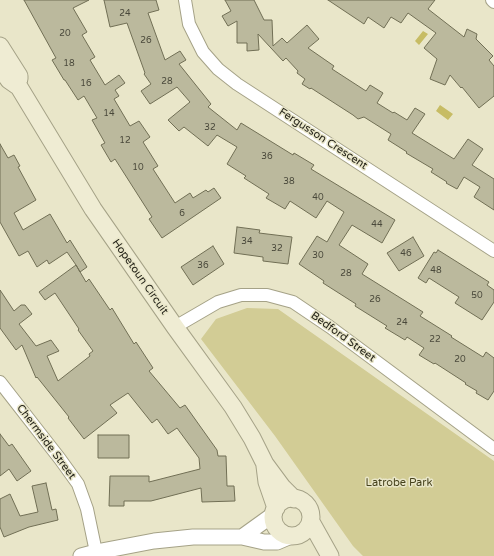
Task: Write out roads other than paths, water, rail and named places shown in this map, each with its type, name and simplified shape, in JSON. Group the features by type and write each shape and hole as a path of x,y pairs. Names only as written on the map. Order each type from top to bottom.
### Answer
{"main road":[{"name":"Hopetoun Circuit","path":"0,46 19,76 19,87"},
{"name":"Hopetoun Circuit","path":"0,67 9,80 19,87 93,210 233,407 252,438 265,464 282,487 294,499"},
{"name":"Hopetoun Circuit","path":"265,464 267,482 275,511"},
{"path":"289,499 301,500 307,505 310,511 312,517 311,522 303,533 294,536 285,535 276,527 274,521 275,511 279,504 284,501 289,499"},
{"path":"311,522 329,556"},
{"path":"294,536 317,551 329,556"}],"street":[{"name":"Fergusson Crescent","path":"185,0 189,24 203,52 218,69 237,84 494,251"},
{"name":"Bedford Street","path":"175,327 218,302 241,295 267,295 293,302 330,327 494,448"},
{"name":"Chermside Street","path":"0,382 78,484 87,509 96,552"},
{"path":"242,537 275,511"},
{"path":"81,556 154,541 194,537 242,537 264,542 277,542 294,536"}],"park label":[{"name":"Latrobe Park","path":"399,483"}]}
